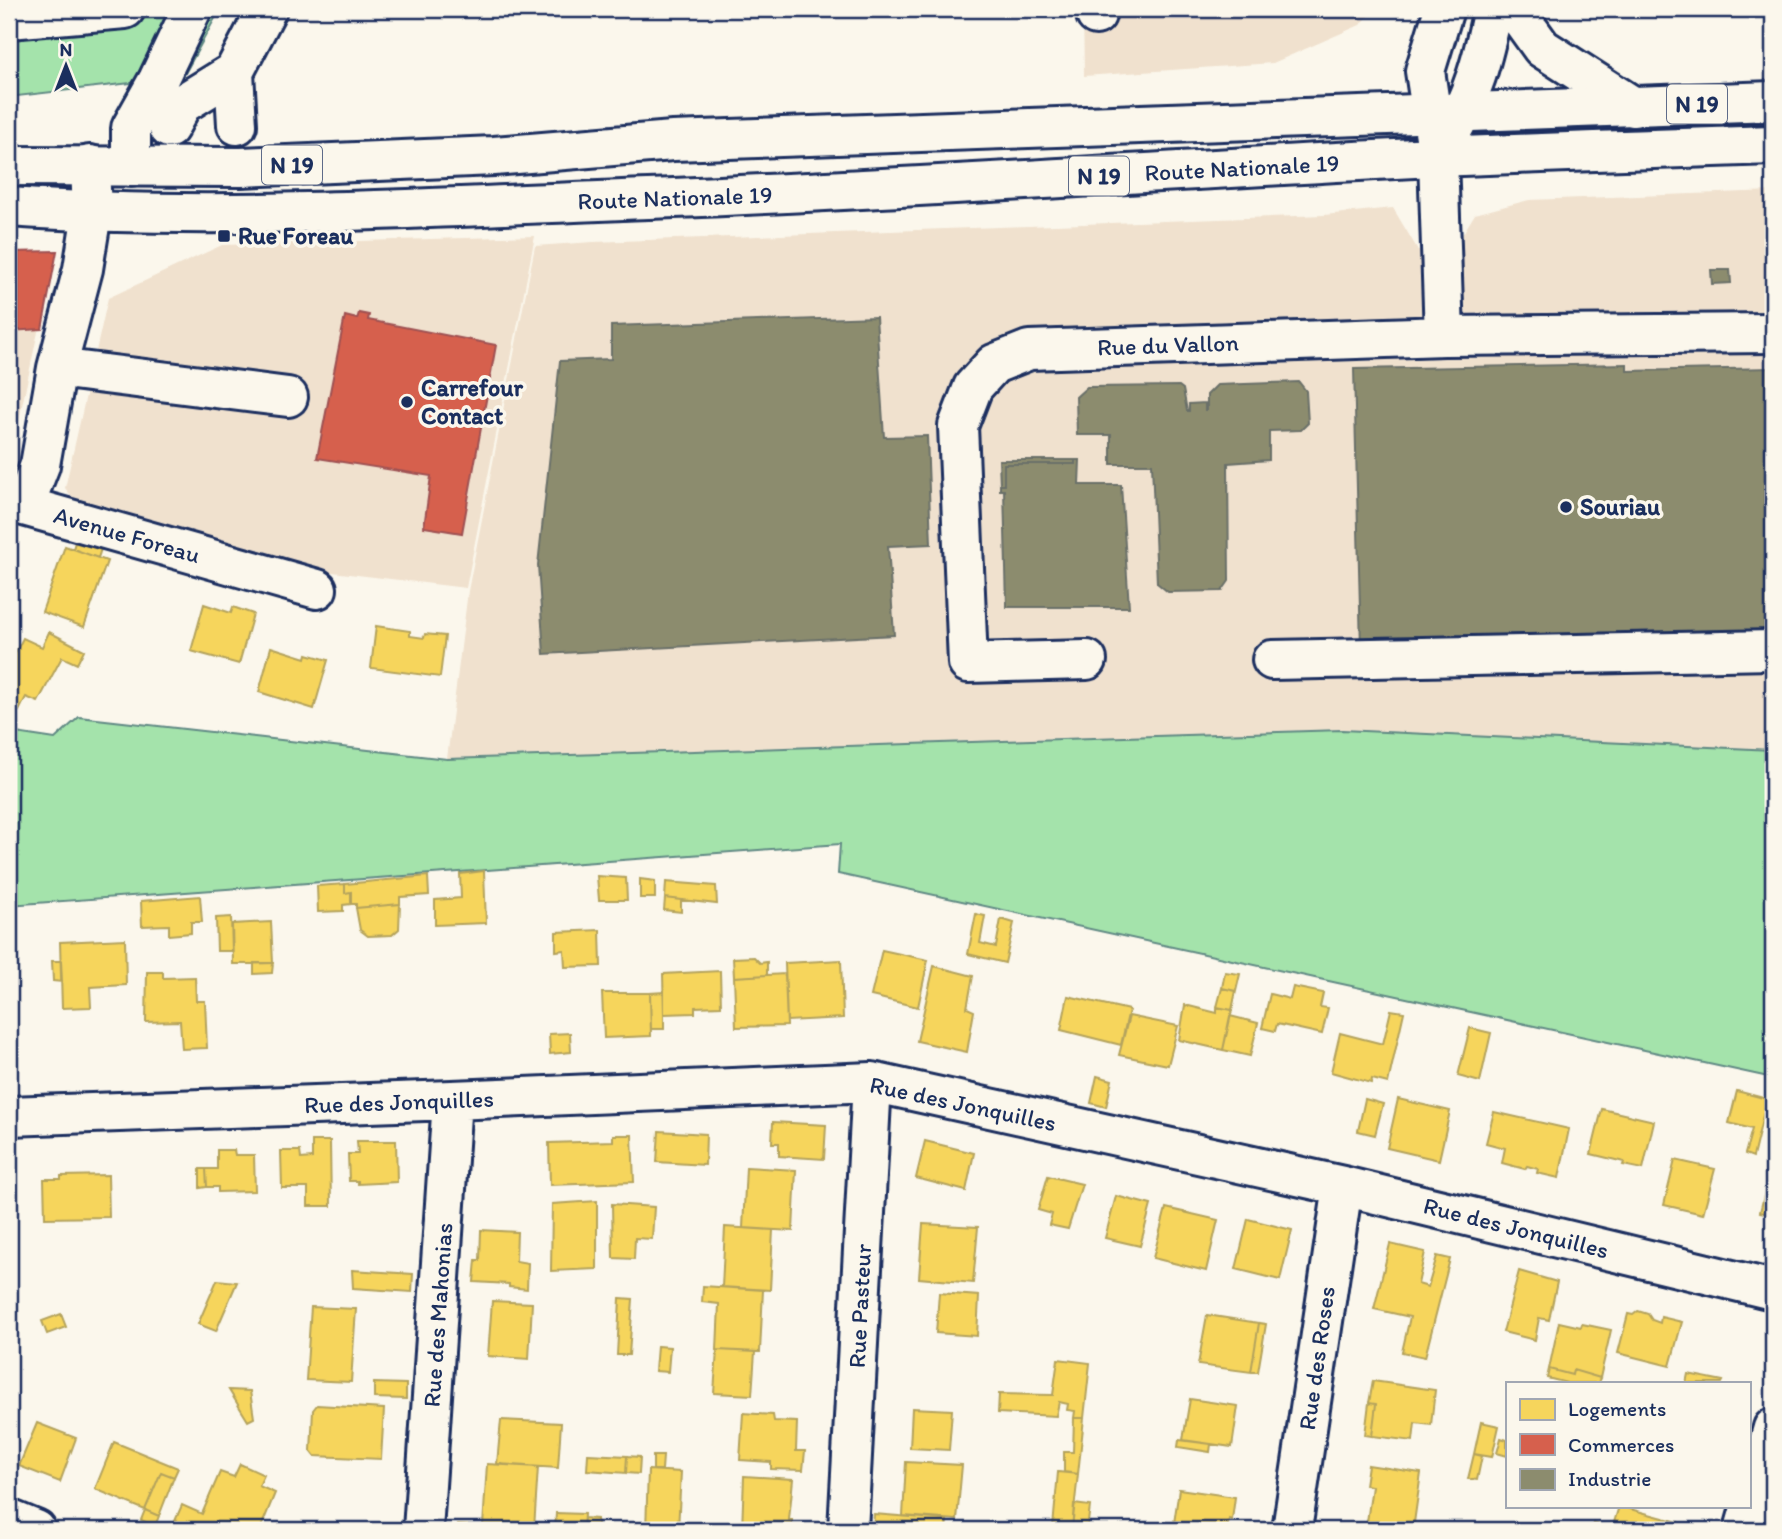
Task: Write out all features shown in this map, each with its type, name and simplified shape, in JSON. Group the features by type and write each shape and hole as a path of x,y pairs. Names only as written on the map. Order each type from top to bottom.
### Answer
{"street":[{"path":"9,19 125,9"},
{"path":"131,167 131,128 158,80 192,9"},
{"path":"237,125 234,72 267,9"},
{"path":"1383,114 1425,71 1444,9"},
{"path":"1444,336 1438,157 1447,113 1483,60 1493,9"},
{"path":"1514,9 1542,48 1634,107"},
{"path":"1425,71 1447,113"},
{"path":"169,128 181,104 234,72"},
{"name":"Route Nationale 19","path":"131,167 241,167 494,156 673,141 1773,101"},
{"name":"Route Nationale 19","path":"92,213 201,214 542,204 760,195 1438,157 1773,145"},
{"name":"Avenue Foreau","path":"90,165 92,213 83,269 57,368 40,466 17,520 317,589"},
{"name":"N 19","path":"9,166 131,167"},
{"name":"N 19","path":"9,207 92,213"},
{"name":"Rue du Vallon","path":"1087,660 968,663 958,426 973,387 994,364 1029,350 1444,336 1773,333"},
{"path":"57,368 288,397"},
{"path":"1272,660 1773,650"},
{"name":"Rue des Jonquilles","path":"9,1116 872,1082 1343,1186 1773,1290"},
{"name":"Rue Pasteur","path":"848,1530 872,1082"},
{"name":"Rue des Mahonias","path":"423,1530 452,1100"},
{"name":"Rue des Roses","path":"1292,1530 1343,1186"},
{"path":"1744,1530 1773,1429"},
{"path":"9,1519 36,1530"}],"shaded area":[{"path":"1083,9 1376,9 1360,25 1273,63 1084,76"},
{"path":"1773,191 1773,750 1342,730 447,759 468,591 535,246 1324,215 1393,208 1418,250 1454,248 1475,214 1529,200"},
{"path":"535,236 466,588 324,571 77,503 65,488 108,298 222,245"},
{"path":"55,253 12,452 9,452 9,255"}],"green space":[{"path":"9,9 220,9 183,77 9,97"},
{"path":"79,717 447,759 1342,730 1773,750 1773,1078 838,874 840,844 9,905 9,732 55,739"}],"building: Logements":[{"path":"78,532 104,540 98,558 73,549"},
{"path":"65,546 107,561 84,627 42,612"},
{"path":"204,604 231,613 233,607 253,614 239,664 191,651"},
{"path":"376,626 410,631 410,636 445,636 440,677 371,668"},
{"path":"49,632 84,650 77,664 62,657 38,702 26,697 19,711 9,705 9,665 23,638 42,647"},
{"path":"271,647 306,658 307,654 328,660 314,709 259,692"},
{"path":"484,871 486,923 435,925 435,900 461,898 460,874"},
{"path":"428,876 429,895 400,897 400,904 356,908 356,904 351,904 351,892 345,893 345,884"},
{"path":"597,876 626,878 627,900 599,900"},
{"path":"640,879 655,881 655,898 640,898"},
{"path":"666,882 716,886 717,904 665,898"},
{"path":"345,884 345,893 351,892 351,904 343,905 343,911 318,912 317,886"},
{"path":"200,896 202,922 191,922 191,933 169,935 169,925 142,926 141,901"},
{"path":"665,898 681,900 681,912 664,910"},
{"path":"400,904 399,929 392,935 368,936 360,930 356,908"},
{"path":"976,914 985,916 980,943 996,947 1001,919 1014,923 1005,963 968,954"},
{"path":"231,917 232,951 217,951 216,918"},
{"path":"271,922 273,963 233,964 232,924"},
{"path":"600,930 601,966 565,967 564,950 556,951 556,932"},
{"path":"125,939 126,985 90,987 91,1007 62,1008 60,942"},
{"path":"882,950 928,960 918,1007 871,996"},
{"path":"754,957 760,963 767,962 767,975 734,977 733,958"},
{"path":"841,960 843,1018 787,1021 785,963"},
{"path":"52,961 61,961 62,982 53,981"},
{"path":"254,963 273,963 272,973 254,974"},
{"path":"934,966 973,976 967,1008 974,1011 967,1052 917,1041"},
{"path":"720,971 721,1006 695,1007 695,1013 664,1014 663,974"},
{"path":"147,972 163,972 163,978 195,977 196,1001 205,1001 207,1048 182,1049 180,1021 146,1022"},
{"path":"1225,972 1240,974 1236,991 1222,988"},
{"path":"785,974 787,1026 736,1027 734,977"},
{"path":"1293,987 1323,993 1320,1007 1328,1008 1322,1034 1277,1024 1275,1031 1262,1028 1270,994 1290,999"},
{"path":"1222,988 1236,991 1232,1010 1217,1007"},
{"path":"664,992 664,1029 651,1029 650,993"},
{"path":"602,993 650,993 651,1036 604,1038"},
{"path":"1068,996 1129,1010 1121,1045 1061,1030"},
{"path":"1185,1005 1217,1013 1217,1007 1232,1010 1223,1050 1179,1040"},
{"path":"1391,1010 1404,1012 1388,1083 1372,1079 1371,1083 1331,1072 1340,1033 1383,1044"},
{"path":"1129,1016 1178,1026 1168,1065 1119,1055"},
{"path":"1230,1016 1258,1023 1250,1056 1223,1050"},
{"path":"1470,1028 1491,1033 1480,1082 1458,1076"},
{"path":"570,1033 571,1052 550,1054 549,1034"},
{"path":"1097,1076 1112,1080 1106,1107 1091,1103"},
{"path":"1737,1091 1767,1099 1753,1157 1745,1154 1752,1129 1729,1123"},
{"path":"1365,1099 1383,1104 1375,1135 1358,1131"},
{"path":"1398,1099 1450,1111 1439,1160 1387,1148"},
{"path":"1602,1109 1654,1121 1643,1169 1591,1154"},
{"path":"1494,1112 1569,1129 1559,1178 1537,1173 1538,1169 1527,1166 1525,1169 1502,1163 1505,1148 1486,1143"},
{"path":"773,1122 826,1125 824,1159 779,1156 779,1143 772,1143"},
{"path":"659,1131 706,1134 705,1165 657,1162"},
{"path":"613,1135 632,1135 634,1182 550,1185 549,1143 613,1141"},
{"path":"312,1141 330,1141 331,1206 308,1206 308,1188 282,1188 281,1151 300,1151 301,1159 312,1158"},
{"path":"357,1141 396,1141 397,1182 358,1184 358,1181 349,1181 348,1154 358,1154"},
{"path":"925,1141 974,1153 966,1191 916,1178"},
{"path":"217,1150 234,1150 235,1155 254,1155 255,1191 218,1192 218,1187 207,1187 206,1169 217,1169"},
{"path":"1675,1160 1715,1169 1703,1214 1664,1205"},
{"path":"746,1167 796,1170 793,1231 743,1228"},
{"path":"1771,1168 1773,1169 1773,1215 1760,1212"},
{"path":"200,1169 206,1169 207,1187 200,1188"},
{"path":"108,1175 109,1217 45,1218 44,1179"},
{"path":"1048,1176 1082,1184 1068,1229 1049,1225 1052,1214 1038,1210"},
{"path":"1116,1196 1151,1205 1140,1246 1105,1238"},
{"path":"597,1201 597,1269 551,1271 552,1204"},
{"path":"612,1204 654,1207 652,1239 635,1238 634,1259 613,1258"},
{"path":"1166,1208 1218,1220 1206,1271 1153,1258"},
{"path":"1248,1219 1292,1230 1280,1280 1236,1269"},
{"path":"923,1224 978,1227 973,1283 919,1278"},
{"path":"725,1227 773,1230 770,1290 722,1287"},
{"path":"481,1230 517,1232 516,1261 528,1263 527,1289 509,1287 509,1284 474,1282 476,1260 480,1260"},
{"path":"1390,1244 1425,1252 1418,1284 1428,1287 1437,1256 1450,1259 1425,1357 1402,1352 1410,1317 1374,1309"},
{"path":"352,1270 413,1274 412,1292 353,1288"},
{"path":"1519,1271 1557,1282 1549,1320 1539,1318 1535,1340 1503,1332"},
{"path":"217,1280 237,1282 216,1331 198,1324"},
{"path":"703,1286 763,1290 760,1352 717,1350 719,1304 702,1302"},
{"path":"939,1293 979,1296 977,1336 936,1333"},
{"path":"620,1298 633,1299 629,1355 617,1355"},
{"path":"492,1301 532,1303 529,1359 488,1356"},
{"path":"311,1307 356,1309 351,1382 306,1380"},
{"path":"1638,1311 1648,1314 1652,1320 1660,1323 1661,1317 1682,1322 1670,1366 1618,1353 1628,1314 1633,1315"},
{"path":"61,1314 66,1327 47,1334 42,1321"},
{"path":"1207,1315 1259,1323 1251,1372 1198,1365"},
{"path":"1559,1322 1611,1330 1600,1378 1573,1370 1572,1375 1549,1369"},
{"path":"1259,1323 1266,1324 1258,1372 1251,1372"},
{"path":"657,1346 670,1347 668,1372 655,1371"},
{"path":"717,1350 755,1352 752,1395 714,1393"},
{"path":"1058,1359 1090,1363 1084,1418 1074,1418 1075,1411 1067,1410 1068,1404 1059,1402 1056,1416 998,1413 999,1394 1053,1395"},
{"path":"1549,1369 1572,1375 1573,1370 1600,1378 1598,1382 1563,1382 1547,1378"},
{"path":"1688,1374 1723,1381 1722,1382 1686,1382"},
{"path":"1373,1381 1435,1390 1431,1425 1415,1423 1413,1441 1372,1436 1376,1404 1369,1403"},
{"path":"374,1383 406,1384 406,1399 374,1398"},
{"path":"229,1390 250,1391 254,1418 248,1421"},
{"path":"1190,1399 1238,1406 1232,1447 1183,1440"},
{"path":"1369,1403 1376,1404 1372,1436 1365,1435"},
{"path":"317,1405 384,1409 381,1459 315,1456 311,1451 313,1410"},
{"path":"912,1408 952,1410 949,1450 910,1448"},
{"path":"743,1413 773,1415 774,1421 797,1422 796,1451 805,1451 803,1470 771,1469 771,1462 740,1460"},
{"path":"1074,1418 1084,1418 1078,1474 1064,1472 1064,1452 1073,1452"},
{"path":"501,1420 561,1423 558,1468 497,1464"},
{"path":"1481,1422 1499,1426 1492,1457 1474,1454"},
{"path":"37,1423 76,1438 60,1482 19,1466"},
{"path":"1501,1438 1506,1440 1506,1456 1497,1453"},
{"path":"1179,1440 1211,1444 1210,1452 1178,1447"},
{"path":"114,1442 178,1468 174,1477 161,1472 145,1510 95,1489"},
{"path":"588,1454 627,1456 626,1473 587,1470"},
{"path":"1474,1454 1482,1456 1477,1480 1468,1479"},
{"path":"627,1456 640,1457 639,1474 626,1473"},
{"path":"653,1456 663,1456 662,1470 653,1470"},
{"path":"906,1462 962,1465 957,1520 903,1516"},
{"path":"240,1464 264,1475 259,1486 275,1493 260,1530 171,1530 182,1505 202,1514 220,1472 234,1477"},
{"path":"487,1464 538,1467 534,1529 483,1526"},
{"path":"1368,1465 1421,1473 1413,1530 1366,1529 1372,1486 1365,1485"},
{"path":"648,1470 681,1472 678,1530 646,1530"},
{"path":"161,1472 174,1477 159,1516 145,1510"},
{"path":"1058,1472 1078,1474 1072,1528 1053,1527"},
{"path":"744,1476 793,1479 789,1520 792,1520 792,1530 742,1530"},
{"path":"1179,1489 1235,1497 1232,1520 1229,1519 1227,1530 1173,1530"},
{"path":"1074,1504 1090,1506 1087,1530 1072,1530"},
{"path":"1618,1508 1678,1522 1675,1530 1592,1530 1594,1523 1612,1529"},
{"path":"145,1510 159,1516 155,1526 141,1520"},
{"path":"556,1513 584,1514 583,1530 555,1530"},
{"path":"874,1514 947,1520 946,1530 873,1530"},
{"path":"584,1518 597,1519 597,1530 583,1530"},
{"path":"458,1525 519,1528 519,1530 457,1530"}],"building: Commerces":[{"path":"57,251 42,329 9,331 9,252"},
{"name":"Carrefour Contact","path":"359,313 369,315 368,320 496,345 462,533 424,527 431,476 317,458 345,316 357,319"}],"building: Industrie":[{"path":"1711,270 1730,270 1731,283 1712,284"},
{"path":"876,317 884,437 927,436 931,544 888,546 894,635 544,654 538,565 560,361 611,359 611,326"},
{"name":"Souriau","path":"1627,364 1627,371 1773,368 1772,640 1361,649 1354,369"},
{"path":"1299,382 1306,391 1308,423 1301,430 1269,431 1269,460 1228,463 1229,581 1222,591 1168,592 1157,583 1152,464 1111,464 1111,435 1077,435 1076,397 1087,387 1179,386 1183,389 1187,411 1189,404 1205,403 1207,410 1207,395 1217,385"},
{"path":"999,460 1075,460 1075,464 1004,464 1004,485 1000,485"},
{"path":"1075,460 1080,460 1079,485 1121,485 1129,607 1007,607 1004,490 1000,490 1000,485 1004,485 1004,464 1075,464"}],"place":[{"name":"Rue Foreau","path":"224,236"},
{"name":"Carrefour Contact","path":"407,402"},
{"name":"Souriau","path":"1566,507"}]}
